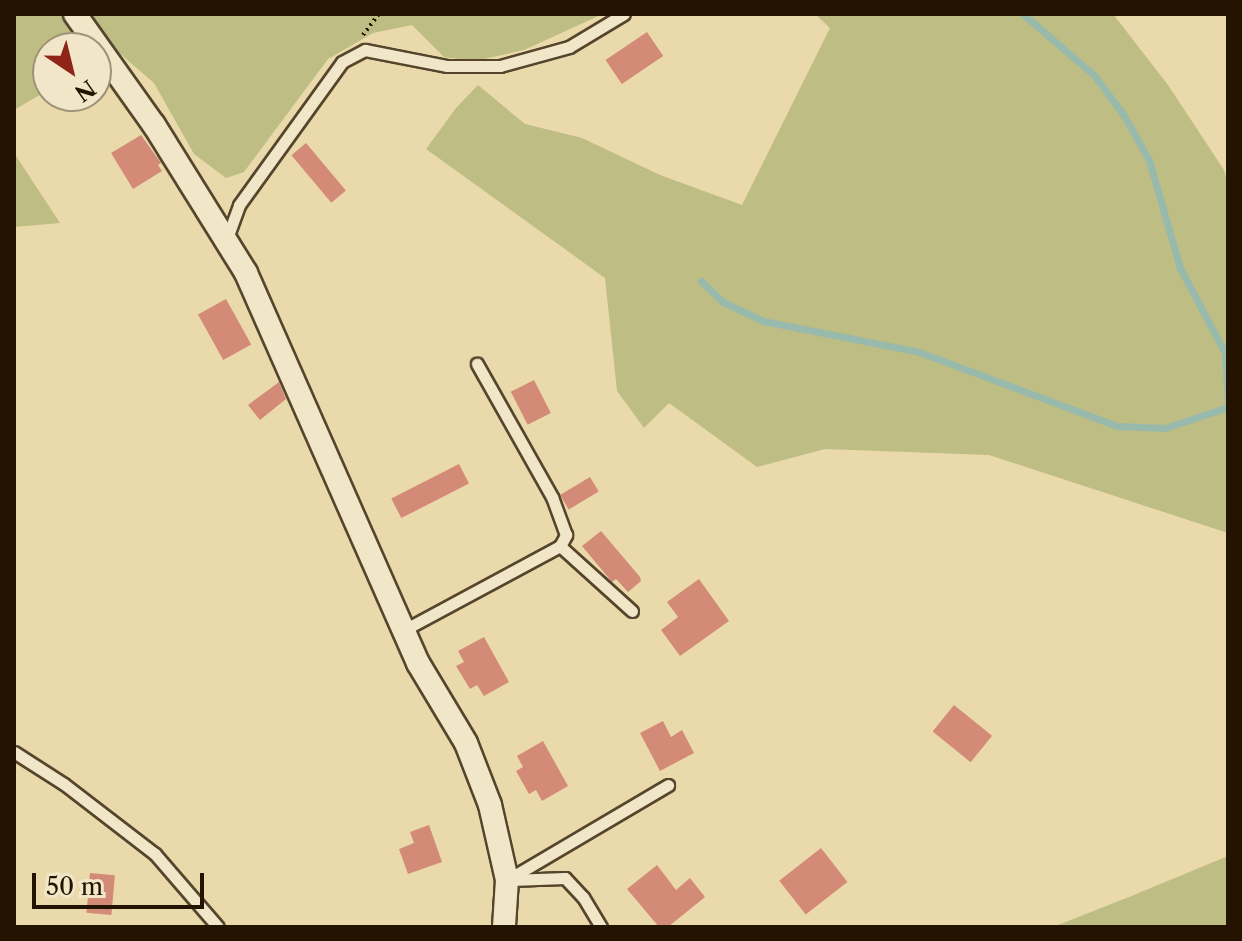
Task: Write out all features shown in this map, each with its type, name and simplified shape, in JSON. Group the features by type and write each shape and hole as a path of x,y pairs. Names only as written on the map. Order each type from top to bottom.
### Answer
{"street":[{"path":"75,14 154,125 246,273 418,663 466,743 490,805 507,880 504,927"}],"lane":[{"path":"226,241 239,205 342,62 365,50 447,66 500,66 569,47 624,14"},
{"path":"404,630 560,546 566,535 552,497 477,364"},
{"path":"560,546 632,611"},
{"path":"14,752 64,784 155,854 218,927"},
{"path":"507,880 668,785"},
{"path":"507,880 565,878 583,897 601,927"}],"shaded area":[{"path":"14,14 603,14 524,50 475,61 444,57 412,25 373,33 328,59 244,172 226,178 194,154 154,83 117,51 112,54 112,32 32,32 32,99 14,110"},
{"path":"815,14 1113,14 1168,85 1224,170 1228,184 1228,533 989,455 825,449 757,467 669,403 644,428 617,391 605,278 426,149 456,108 478,85 525,124 582,138 660,175 742,205 830,28"},
{"path":"14,153 60,223 14,227"},
{"path":"1228,856 1228,927 1053,927 1129,897"}],"building":[{"path":"647,32 663,56 622,84 606,60"},
{"path":"141,135 161,163 158,165 162,171 133,189 111,153"},
{"path":"306,143 346,190 331,203 291,155"},
{"path":"226,299 251,344 223,360 198,315"},
{"path":"534,380 551,413 528,425 511,392"},
{"path":"279,382 286,399 260,420 248,405"},
{"path":"459,464 469,484 401,518 391,499"},
{"path":"590,477 599,492 569,510 560,495"},
{"path":"601,531 640,577 641,581 628,592 616,579 612,582 582,546"},
{"path":"699,579 729,621 680,656 661,630 678,617 667,602"},
{"path":"484,637 509,682 484,696 477,685 470,689 456,666 464,662 458,651"},
{"path":"954,705 992,736 971,762 933,731"},
{"path":"663,721 671,737 682,730 694,753 660,771 640,733"},
{"path":"543,741 568,786 542,801 536,790 529,794 516,771 523,767 517,756"},
{"path":"429,825 442,862 408,874 399,849 414,843 410,832"},
{"path":"821,848 847,882 806,915 779,881"},
{"path":"657,865 676,890 690,878 705,897 668,927 659,927 627,889"},
{"path":"90,873 115,875 111,915 87,913"}],"waterway":[{"path":"1023,14 1094,75 1123,114 1149,160 1180,268 1225,353 1228,401"},
{"path":"701,281 723,302 763,321 919,352 1117,426 1165,428 1228,407"}]}
